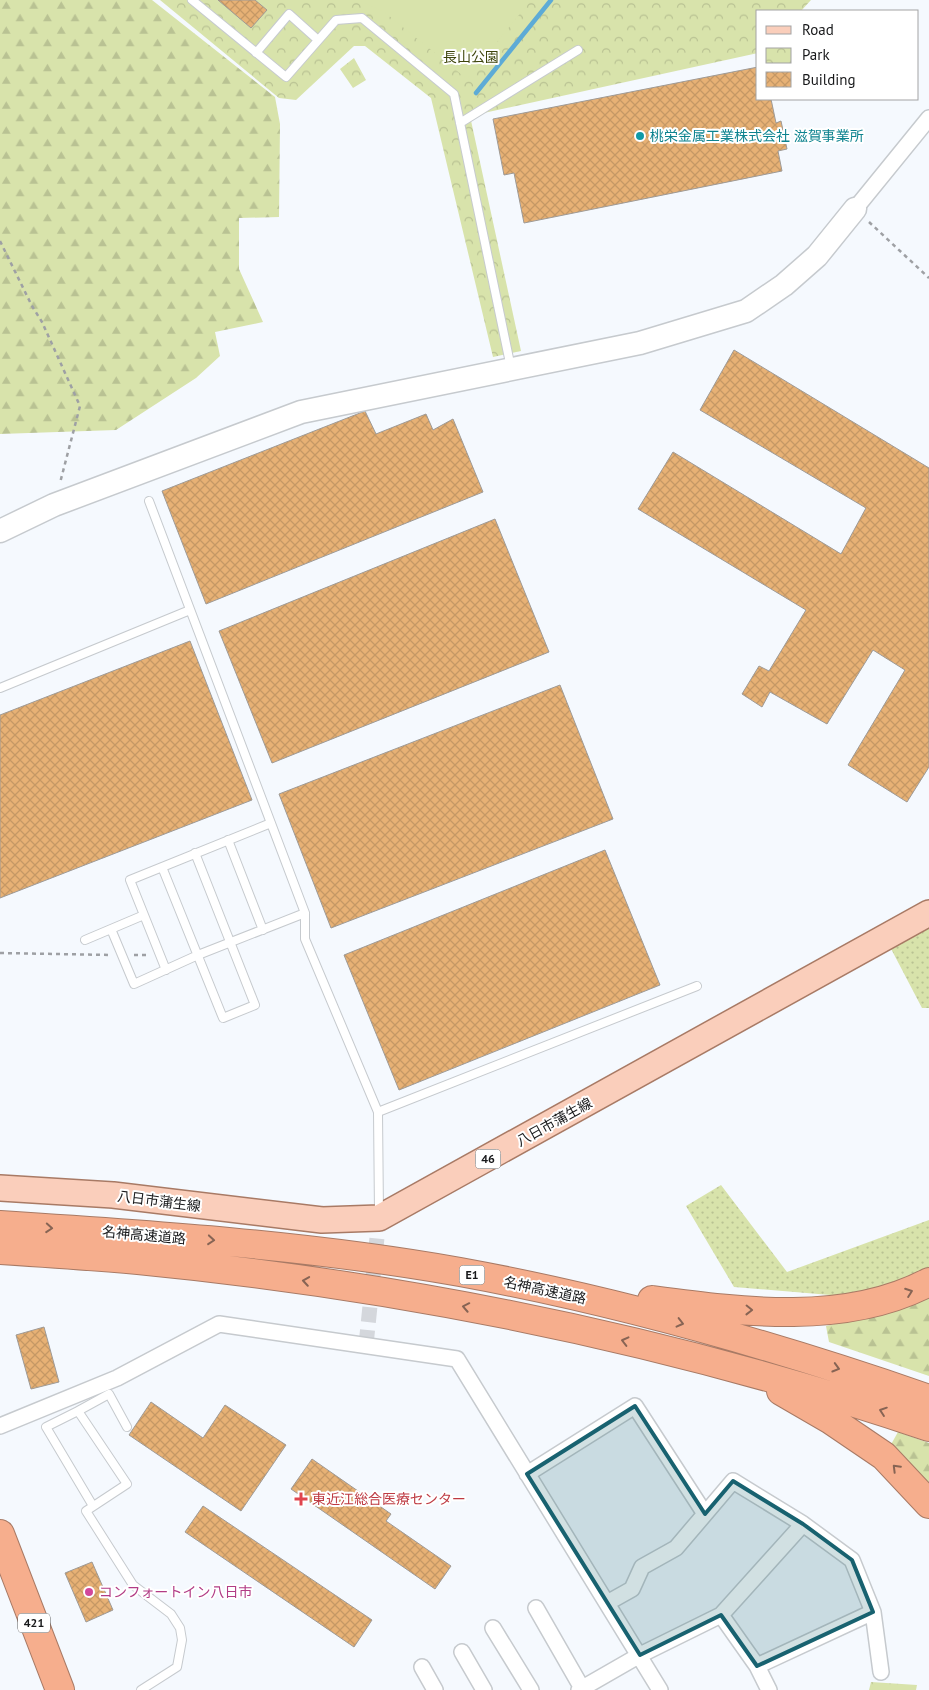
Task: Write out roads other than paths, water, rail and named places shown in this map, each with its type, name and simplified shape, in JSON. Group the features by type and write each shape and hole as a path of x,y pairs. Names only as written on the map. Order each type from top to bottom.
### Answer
{"highway":[{"name":"名神高速道路","path":"0,1225 140,1234 302,1248 460,1272 582,1298 714,1332 848,1371 929,1399"},
{"path":"302,1248 461,1264 647,1300 721,1309 791,1311 855,1308 911,1291 929,1282"},
{"name":"名神高速道路","path":"0,1250 138,1260 296,1279 444,1302 576,1328 736,1368 834,1395 929,1427"},
{"path":"736,1368 831,1420 884,1456 929,1504"},
{"name":"421","path":"3,1550 60,1690"}],"main road":[{"name":"八日市蒲生線","path":"0,1188 113,1195 322,1220 378,1218 929,913"}],"street":[{"path":"0,531 54,505 301,412 640,343 746,311 784,285 816,256 929,118"},
{"path":"0,1426 117,1378 219,1324 457,1359 660,1690"},
{"path":"527,1474 635,1406 705,1514"},
{"path":"607,1604 632,1589 642,1567 676,1548 733,1481 803,1524 852,1560 873,1612 881,1672"},
{"path":"536,1608 581,1690 640,1656 721,1615 803,1524"},
{"path":"757,1666 873,1612"},
{"path":"721,1615 757,1666 769,1690"},
{"path":"493,1628 531,1690"},
{"path":"462,1652 484,1690"},
{"path":"422,1667 435,1690"}],"lane":[{"path":"192,0 286,77 336,20 362,18 454,94 511,368"},
{"path":"256,53 289,14 318,40"},
{"path":"460,123 578,50"},
{"path":"148,501 306,913 305,939 378,1112 378,1218"},
{"path":"0,688 190,610"},
{"path":"166,970 130,880 271,822"},
{"path":"228,840 264,930"},
{"path":"162,867 222,1018 255,1005 195,853"},
{"path":"111,929 134,984 198,955 306,913"},
{"path":"84,940 144,915"},
{"path":"378,1112 697,986"},
{"path":"93,1506 46,1427 109,1394 127,1426"},
{"path":"78,1411 127,1484 86,1510 133,1585 171,1614 180,1628 182,1640 177,1667 141,1690"}],"waterway":[{"path":"476,93 551,0"}],"tunnel":[{"path":"366,1345 379,1218"}],"place":[{"name":"桃栄金属工業株式会社 滋賀事業所","path":"640,136"},
{"name":"東近江総合医療センター","path":"301,1499"},
{"name":"コンフォートイン八日市","path":"89,1592"}],"park label":[{"name":"長山公園","path":"471,57"}]}
